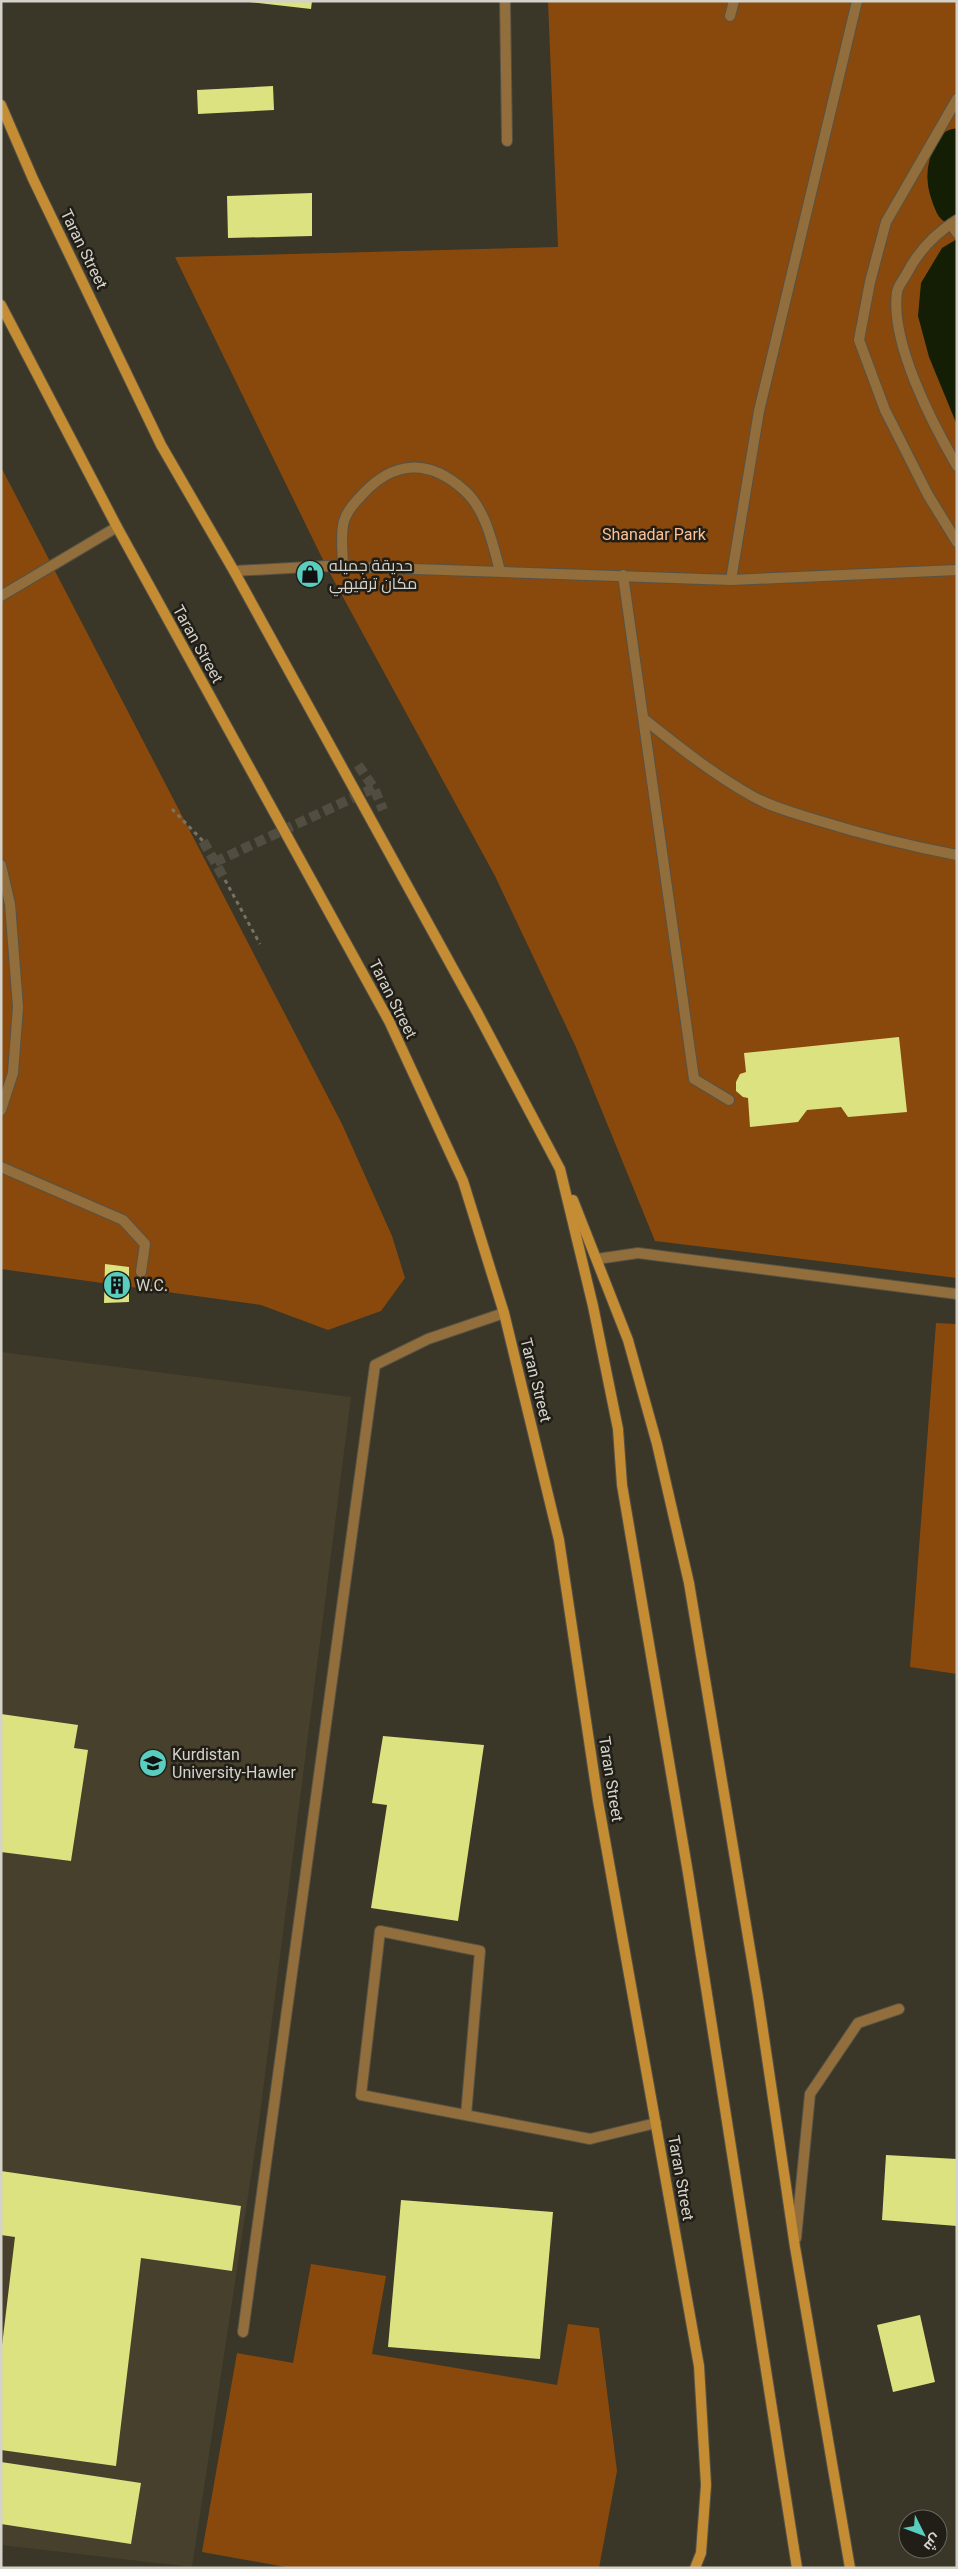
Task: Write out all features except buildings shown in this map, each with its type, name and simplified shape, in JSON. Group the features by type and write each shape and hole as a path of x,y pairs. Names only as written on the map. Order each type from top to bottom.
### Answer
{"main road":[{"name":"Taran Street","path":"1,105 33,179 161,445 234,571 478,1014 560,1169 628,1340 657,1444 689,1583 758,1997 795,2247 850,2568"},
{"name":"Taran Street","path":"1,305 117,527 389,1021 462,1181 504,1313 559,1540 598,1801 699,2366 706,2485 701,2553 695,2568"},
{"name":"Taran Street","path":"560,1169 593,1306 618,1429 622,1485 688,1874 798,2568"},
{"path":"701,2553 704,2568"}],"street":[{"path":"505,1 507,141"},
{"path":"730,16 734,1"},
{"path":"731,580 759,410 857,1"},
{"path":"957,99 886,222 870,282 860,340 885,410 928,495 957,542"},
{"path":"957,233 954,222 940,230 916,256 897,290 897,321 910,370 944,443 957,466"},
{"path":"343,567 342,532 344,520 350,508 370,485 390,472 408,466 431,471 466,492 481,516 490,536 500,571"},
{"path":"1,596 117,527"},
{"path":"234,571 343,567 731,580 957,570"},
{"path":"623,575 694,1079 729,1100"},
{"path":"644,719 700,764 754,797 797,814 852,830 917,848 957,855"},
{"path":"1,864 10,904 18,1007 13,1073 1,1110"},
{"path":"1,1167 123,1220 145,1244 141,1272"},
{"path":"597,1259 638,1253 957,1294"},
{"path":"243,2332 375,1365 428,1339 504,1313"},
{"path":"466,2115 480,1950 380,1931 361,2095 590,2139 656,2123"},
{"path":"795,2247 810,2094 858,2023 899,2009"}],"path":[{"path":"172,809 203,841"},
{"path":"226,880 260,944"}],"shaded area":[{"path":"957,239 957,425 929,357 918,316 921,283 942,248"},
{"name":"Kurdistan University-Hawler","path":"1,1352 351,1397 258,2130 192,2567 1,2545"}],"green space":[{"name":"Shanadar Park","path":"548,1 957,1 957,1278 655,1241 575,1045 495,876 326,566 175,257 558,247"},
{"path":"1,467 342,1124 392,1236 405,1278 381,1311 328,1330 261,1305 1,1269"},
{"path":"936,1323 957,1324 957,1674 910,1667"},
{"path":"311,2264 386,2276 372,2354 557,2385 568,2324 599,2328 617,2471 599,2568 291,2568 202,2552 237,2353 293,2363"}],"waterway":[{"path":"957,151 950,171 950,183 957,203"}],"tunnel":[{"path":"358,765 374,788 383,810"},
{"path":"215,862 374,788"},
{"path":"203,841 225,880"}],"place":[{"name":"حديقة جميله مكان ترفيهي","path":"310,574"},
{"name":"W.C.","path":"117,1285"},
{"name":"Kurdistan University-Hawler","path":"153,1763"}]}
